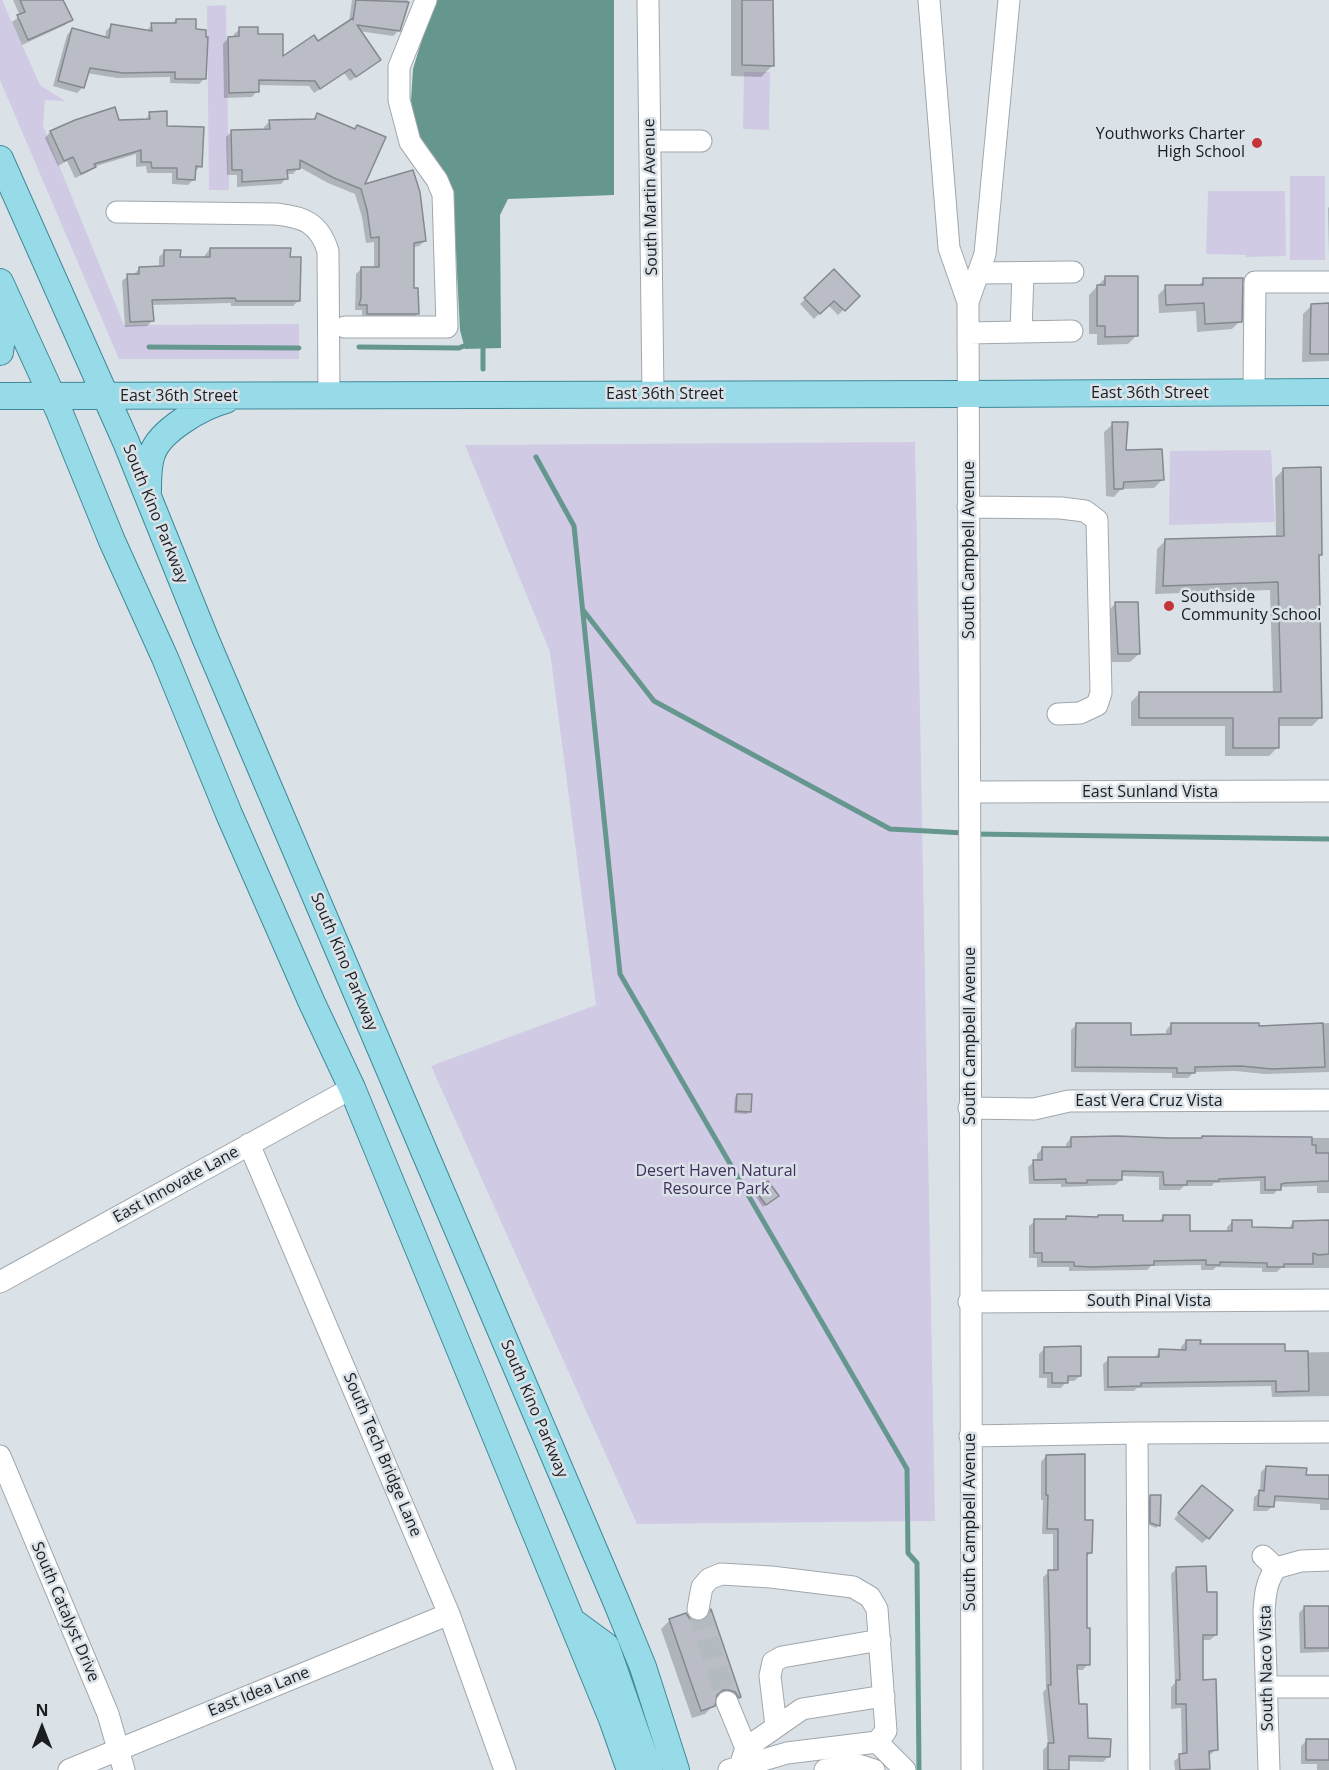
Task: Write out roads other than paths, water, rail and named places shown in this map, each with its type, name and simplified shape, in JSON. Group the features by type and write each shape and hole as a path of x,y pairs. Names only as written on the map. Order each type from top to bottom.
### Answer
{"main road":[{"name":"South Kino Parkway","path":"0,159 106,395 211,650 616,1601 643,1667 676,1770"},
{"path":"0,283 4,324 0,352"},
{"path":"0,283 52,395 112,542 165,658 233,824 352,1088 572,1620 630,1770"},
{"name":"East 36th Street","path":"0,396 1329,392"},
{"path":"147,494 152,453 158,442 175,426 212,404 242,396"},
{"path":"572,1620 606,1646 649,1770"}],"street":[{"path":"345,327 447,327 443,194 437,180 410,142 399,100 399,67 426,0"},
{"name":"South Martin Avenue","path":"648,0 653,394"},
{"name":"South Campbell Avenue","path":"929,0 949,248 968,302"},
{"name":"South Campbell Avenue","path":"972,1770 968,302 985,254 1009,0"},
{"path":"650,141 700,141"},
{"path":"117,212 276,214 314,217 315,226 323,237 328,251 329,396"},
{"path":"978,273 1073,272"},
{"path":"1021,332 1023,273"},
{"path":"1254,392 1255,282 1329,282"},
{"path":"968,333 1072,331"},
{"path":"968,507 1061,508 1085,511 1097,520 1101,693 1097,705 1080,713 1058,714"},
{"name":"East Sunland Vista","path":"971,792 1329,791"},
{"name":"East Innovate Lane","path":"0,1282 352,1088"},
{"name":"East Vera Cruz Vista","path":"969,1108 1034,1108 1070,1101 1329,1100"},
{"name":"South Tech Bridge Lane","path":"249,1144 449,1614 505,1770"},
{"name":"South Pinal Vista","path":"969,1302 1329,1299"},
{"path":"970,1436 1329,1432"},
{"path":"1137,1434 1139,1770"},
{"name":"South Catalyst Drive","path":"0,1456 108,1714 124,1770"},
{"name":"South Naco Vista","path":"1269,1770 1264,1612 1266,1590 1271,1576 1270,1562 1329,1560"},
{"path":"698,1609 702,1587 709,1579 721,1574 771,1577 853,1587 870,1597 877,1609 886,1731 877,1742 787,1754 742,1764"},
{"name":"East Idea Lane","path":"69,1770 449,1614"},
{"path":"776,1726 770,1676 773,1662 782,1657 880,1640"},
{"path":"1266,1686 1329,1687"},
{"path":"742,1764 776,1726 802,1709 884,1696"},
{"path":"727,1702 742,1764"},
{"path":"877,1742 905,1770"},
{"path":"825,1770 858,1765 874,1770"}],"waterway":[{"path":"483,342 483,369"},
{"path":"359,347 459,348 471,343"},
{"path":"149,347 299,348"},
{"path":"536,457 574,526 620,974 907,1469 908,1553 917,1563 919,1770"},
{"path":"583,610 654,701 890,829 964,833"},
{"path":"974,834 1329,839"}],"tunnel":[{"path":"698,1609 727,1702"}],"place":[{"name":"Youthworks Charter High School","path":"1257,143"},
{"name":"Southside Community School","path":"1169,606"}],"park label":[{"name":"Desert Haven Natural Resource Park","path":"716,1180"}]}
